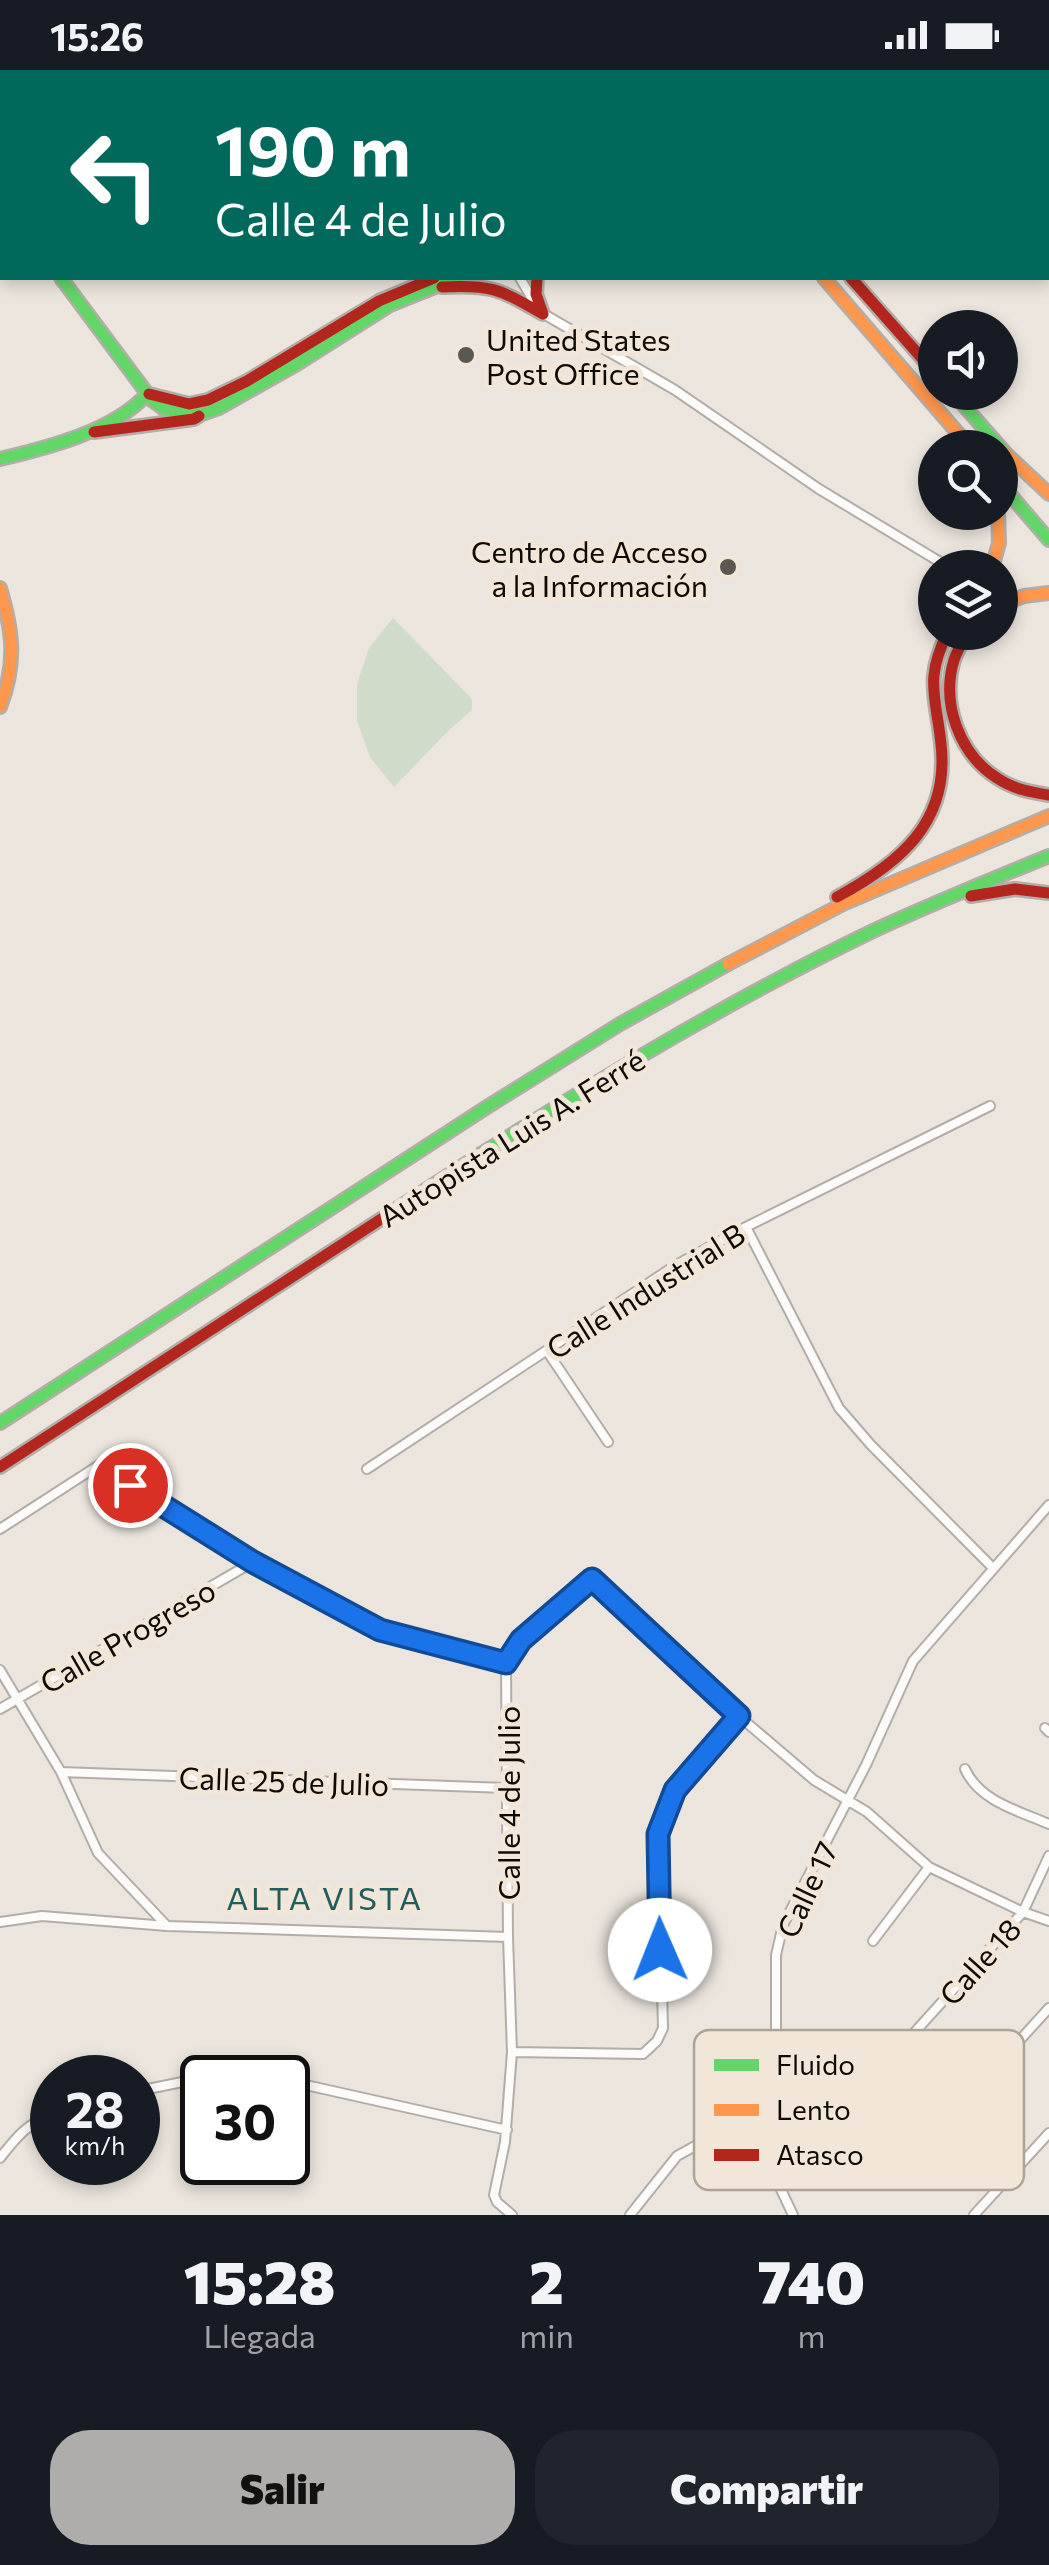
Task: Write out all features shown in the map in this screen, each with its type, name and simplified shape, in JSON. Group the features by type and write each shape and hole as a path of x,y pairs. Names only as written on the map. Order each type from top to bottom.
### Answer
{"main road":[{"path":"62,280 158,406 202,414"},
{"path":"537,280 536,294 543,314"},
{"path":"826,280 954,430"},
{"path":"854,280 918,354"},
{"path":"147,394 189,404 208,400 379,301 436,282 500,290 543,314"},
{"path":"85,432 194,419 253,390 436,282"},
{"path":"0,462 85,432 128,412 147,394"},
{"path":"968,410 985,430"},
{"path":"1018,465 1049,494"},
{"path":"1018,468 1049,503"},
{"path":"1018,504 1049,540"},
{"path":"0,588 14,653 11,680 0,707"},
{"path":"1018,597 1049,593"},
{"path":"780,936 808,912 896,861 926,828 937,797 942,762 932,697 940,650"},
{"path":"957,650 948,687 956,729 964,745 994,775 1014,788 1049,795"},
{"name":"Autopista Luis A. Ferré","path":"0,1423 620,1024 843,904 1049,816"},
{"name":"Autopista Luis A. Ferré","path":"0,1467 490,1147 718,1011 855,940 1049,856"},
{"path":"855,940 970,896 1015,889 1049,894"}],"street":[{"path":"521,280 543,314 675,390 819,489 920,550"},
{"name":"Calle Industrial B","path":"367,1469 676,1265 990,1106"},
{"path":"746,1227 839,1408 993,1568"},
{"path":"547,1350 608,1442"},
{"path":"0,1529 98,1466 253,1562 380,1630 506,1663"},
{"name":"Calle 17","path":"777,2030 776,1955 784,1925 848,1802 913,1661 1049,1505"},
{"name":"Calle Progreso","path":"0,1708 253,1562"},
{"name":"Calle 4 de Julio","path":"512,2215 494,2195 507,2130 512,2052 506,1663 521,1640 592,1579 739,1716 814,1780 867,1812 928,1867 1049,1921"},
{"path":"0,1670 61,1772 98,1853 167,1926"},
{"path":"512,2052 643,2054 657,2041 662,2028 658,1834 675,1790 739,1716"},
{"path":"965,1769 971,1782 985,1795 1049,1824"},
{"name":"Calle 25 de Julio","path":"61,1772 506,1788"},
{"name":"Calle 18","path":"916,2030 1023,1912 1049,1856"},
{"path":"873,1941 928,1867"},
{"path":"0,1922 42,1916 167,1926 508,1937"},
{"path":"1024,2035 1049,2008"},
{"path":"310,2086 507,2130"},
{"path":"0,2158 30,2126"},
{"path":"1024,2160 1049,2133"},
{"path":"630,2215 678,2156 694,2147"},
{"name":"Calle 17","path":"781,2190 793,2215"},
{"path":"974,2215 997,2190"},
{"path":"637,2205 648,2215"}],"green space":[{"path":"393,618 472,699 472,710 394,787 370,757 357,721 357,684 369,648"}],"traffic: fast":[{"path":"62,280 152,400 164,409 202,414 297,364 390,305 452,280"},
{"path":"0,459 98,428 147,394"},
{"path":"968,410 985,430"},
{"path":"1018,504 1049,540"},
{"path":"481,1154 625,1065 773,982 895,921 1049,856"},
{"path":"0,1423 487,1107 620,1024 728,964"}],"traffic: slow":[{"path":"826,280 955,430"},
{"path":"1018,465 1049,494"},
{"path":"997,550 999,530"},
{"path":"0,588 11,648 9,676 0,707"},
{"path":"1018,598 1049,593"},
{"path":"728,964 843,904 1049,816"}],"traffic: jam":[{"path":"149,394 189,404 208,400 247,381 379,301 429,280"},
{"path":"537,280 536,294 543,314"},
{"path":"853,280 918,354"},
{"path":"442,287 496,290 543,314"},
{"path":"94,432 199,416"},
{"path":"837,897 900,854 929,818 942,772 934,675 940,650"},
{"path":"959,650 950,693 963,741 997,778 1049,795"},
{"path":"971,896 1015,889 1049,893"},
{"path":"0,1467 481,1154"}],"place":[{"name":"United States Post Office","path":"466,355"},
{"name":"Centro de Acceso a la Información","path":"728,567"}],"district":[{"name":"ALTA VISTA","path":"325,1897"}],"route":[{"path":"130,1485 253,1562 380,1630 506,1663 521,1640 592,1579 739,1716 675,1790 658,1834 660,1950"}]}
